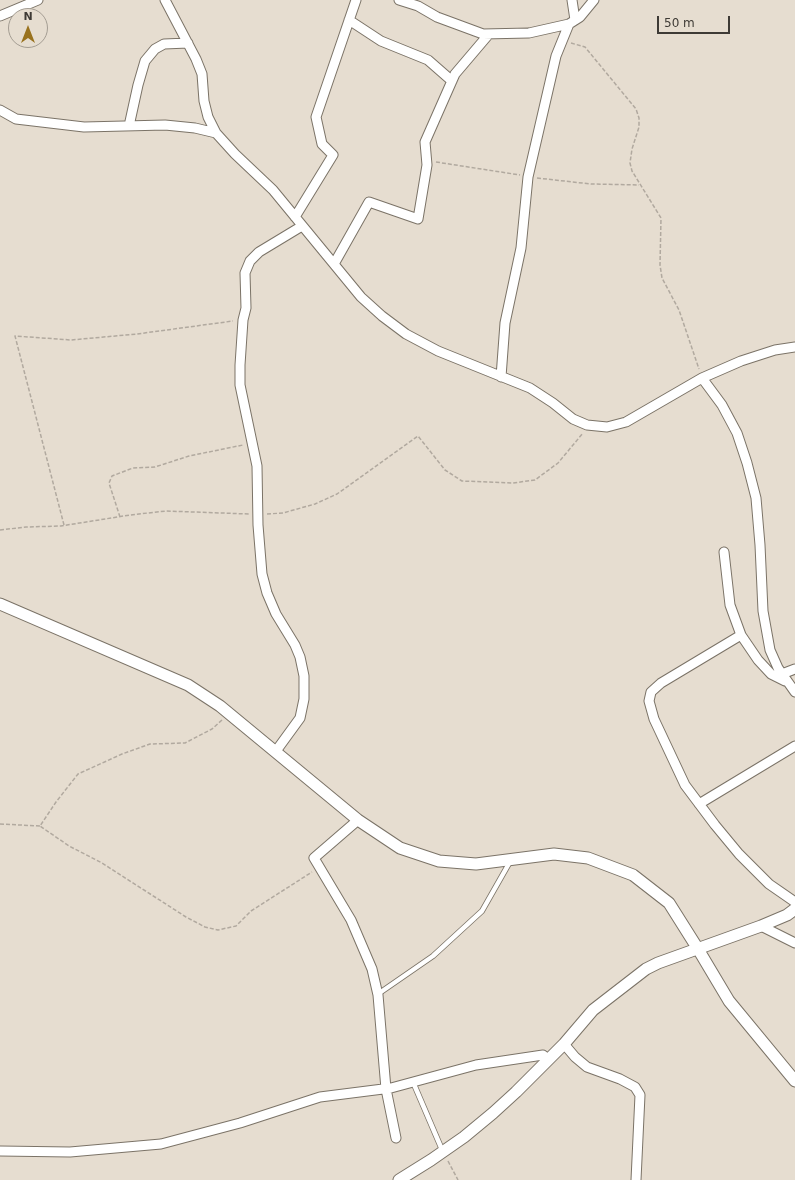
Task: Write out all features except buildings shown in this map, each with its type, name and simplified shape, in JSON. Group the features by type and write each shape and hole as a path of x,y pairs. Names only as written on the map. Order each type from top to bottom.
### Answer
{"street":[{"path":"0,16 38,0"},
{"path":"165,0 188,43 202,74 204,101 208,117 216,133 235,154 273,190 361,297 382,316 406,334 438,352 530,388 553,403 574,420 590,426 607,427 626,422 702,378 741,361 775,350 795,347"},
{"path":"295,217 333,155 322,144 316,117 356,0"},
{"path":"399,0 418,6 437,17 483,34 529,32 572,22 580,17 594,0"},
{"path":"501,377 505,324 521,248 528,177 556,56 572,22 572,0"},
{"path":"349,20 380,41 428,60 452,81"},
{"path":"334,264 369,202 418,219 427,165 425,142 455,74 489,34"},
{"path":"129,126 145,61 155,49 164,44 188,43"},
{"path":"0,110 16,119 84,127 165,124 195,128 216,133"},
{"path":"276,751 300,718 304,699 304,676 300,657 295,645 276,614 266,593 262,574 258,514 257,466 240,385 240,365 243,320 246,308 245,273 250,261 259,252 302,226"},
{"path":"702,378 722,405 736,433 747,463 756,498 763,611 770,650 778,668 795,692"},
{"path":"724,552 730,605 741,635 758,660 771,674 788,683"},
{"path":"0,604 188,685 229,713 358,820 400,848 439,861 476,864 554,854 588,858 633,875 669,903 730,1001 795,1081"},
{"path":"741,635 661,682 651,692 649,701 654,719 685,785 739,854 769,884 795,902"},
{"path":"782,674 795,669"},
{"path":"699,804 795,746"},
{"path":"358,820 314,858 352,920 372,969 378,994 386,1089 396,1138"},
{"path":"399,1180 443,1152 493,1113 564,1044 593,1010 646,969 658,963 761,926 787,915 795,909"},
{"path":"761,926 795,943"},
{"path":"564,1044 575,1057 587,1067 625,1081 635,1087 640,1095 636,1180"},
{"path":"0,1151 70,1152 161,1144 240,1123 320,1097 386,1089 476,1065 543,1055 548,1059"}],"lane":[{"path":"378,994 433,956 482,911 511,859"},
{"path":"413,1082 443,1152"}],"path":[{"path":"563,40 585,47 636,109 639,127 632,149 630,163 632,171 661,218 660,265 662,278 679,310 702,378"},
{"path":"64,526 15,336 71,340 137,334 243,320"},
{"path":"0,530 26,527 64,526 120,517 166,512 258,514 283,513 315,504 337,494 418,436 445,470 462,481 513,483 536,480 558,464 590,426"},
{"path":"120,517 109,483 112,476 133,468 155,467 189,456 252,443"},
{"path":"40,826 56,802 78,774 122,754 150,744 185,743 212,729 229,713"},
{"path":"0,824 40,826 69,846 102,863 186,917 205,927 218,930 236,926 252,911 320,867"},
{"path":"443,1152 458,1180"}]}
